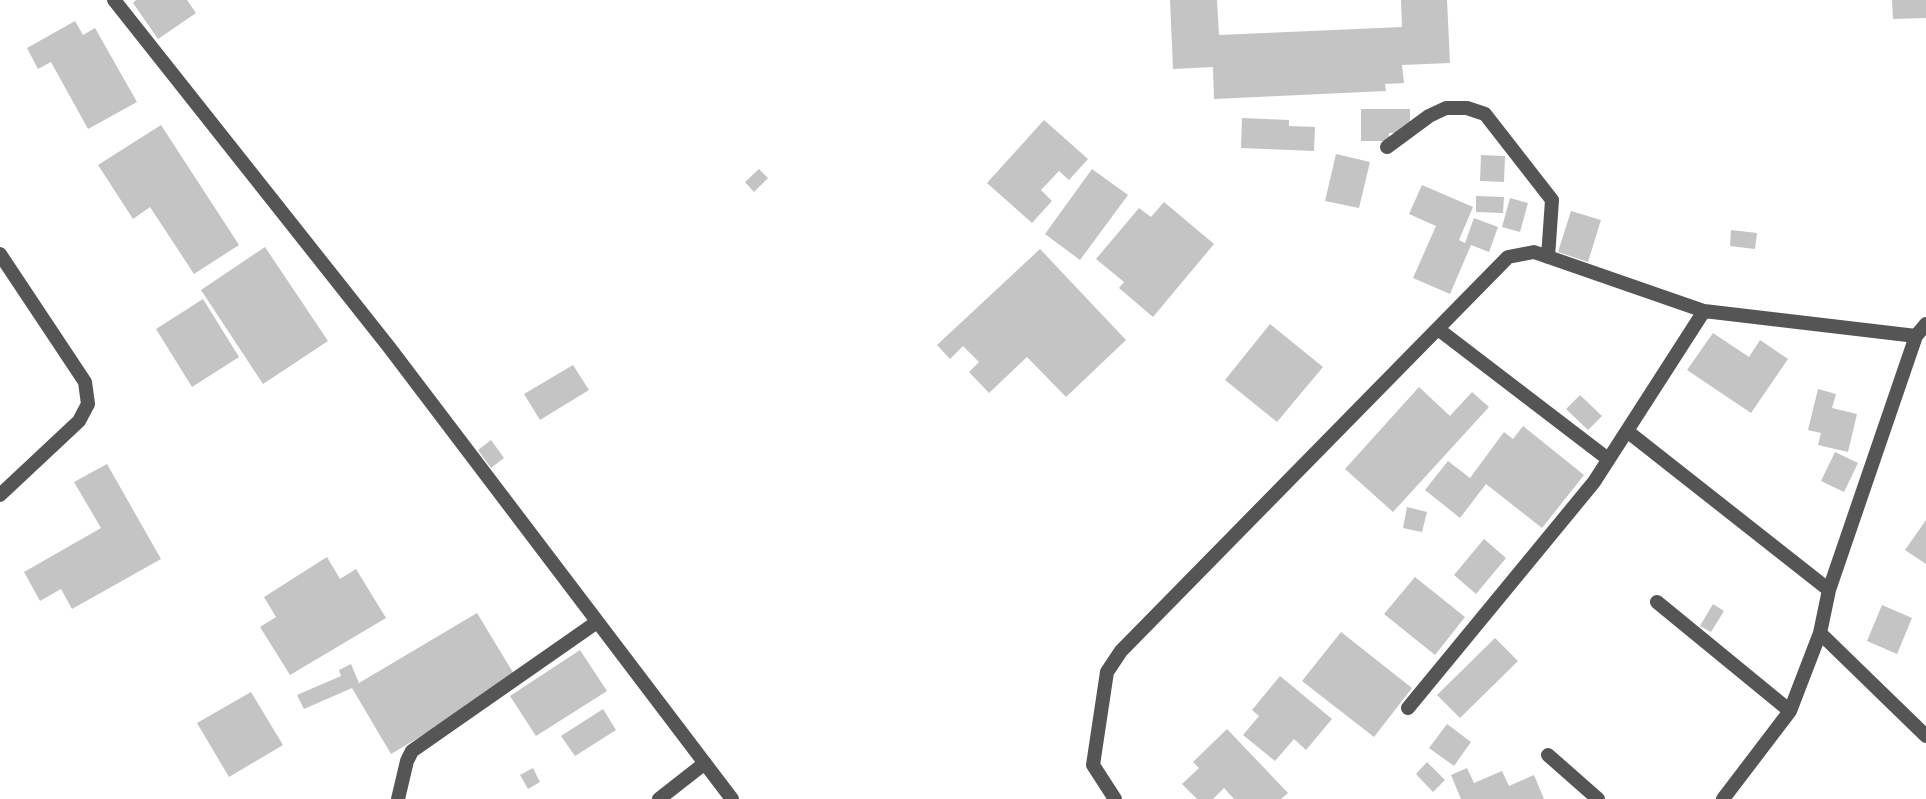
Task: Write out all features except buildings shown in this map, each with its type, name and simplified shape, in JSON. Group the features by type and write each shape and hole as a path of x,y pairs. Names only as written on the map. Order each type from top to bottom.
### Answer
{"street":[{"path":"114,0 389,347 732,799"},
{"path":"1387,147 1429,116 1447,108 1467,108 1485,114 1552,200 1548,257"},
{"path":"1115,799 1093,765 1107,672 1121,651 1508,257 1534,252 1704,311 1921,330 1829,590 1820,632 1790,711 1724,799"},
{"path":"0,254 85,382 88,404 79,421 0,495"},
{"path":"1408,708 1594,482 1704,311"},
{"path":"1438,329 1608,459"},
{"path":"1627,431 1829,590"},
{"path":"1657,602 1790,711"},
{"path":"398,799 412,751 597,622"},
{"path":"1820,632 1926,736"},
{"path":"1548,755 1598,799"},
{"path":"659,799 705,763"}]}
